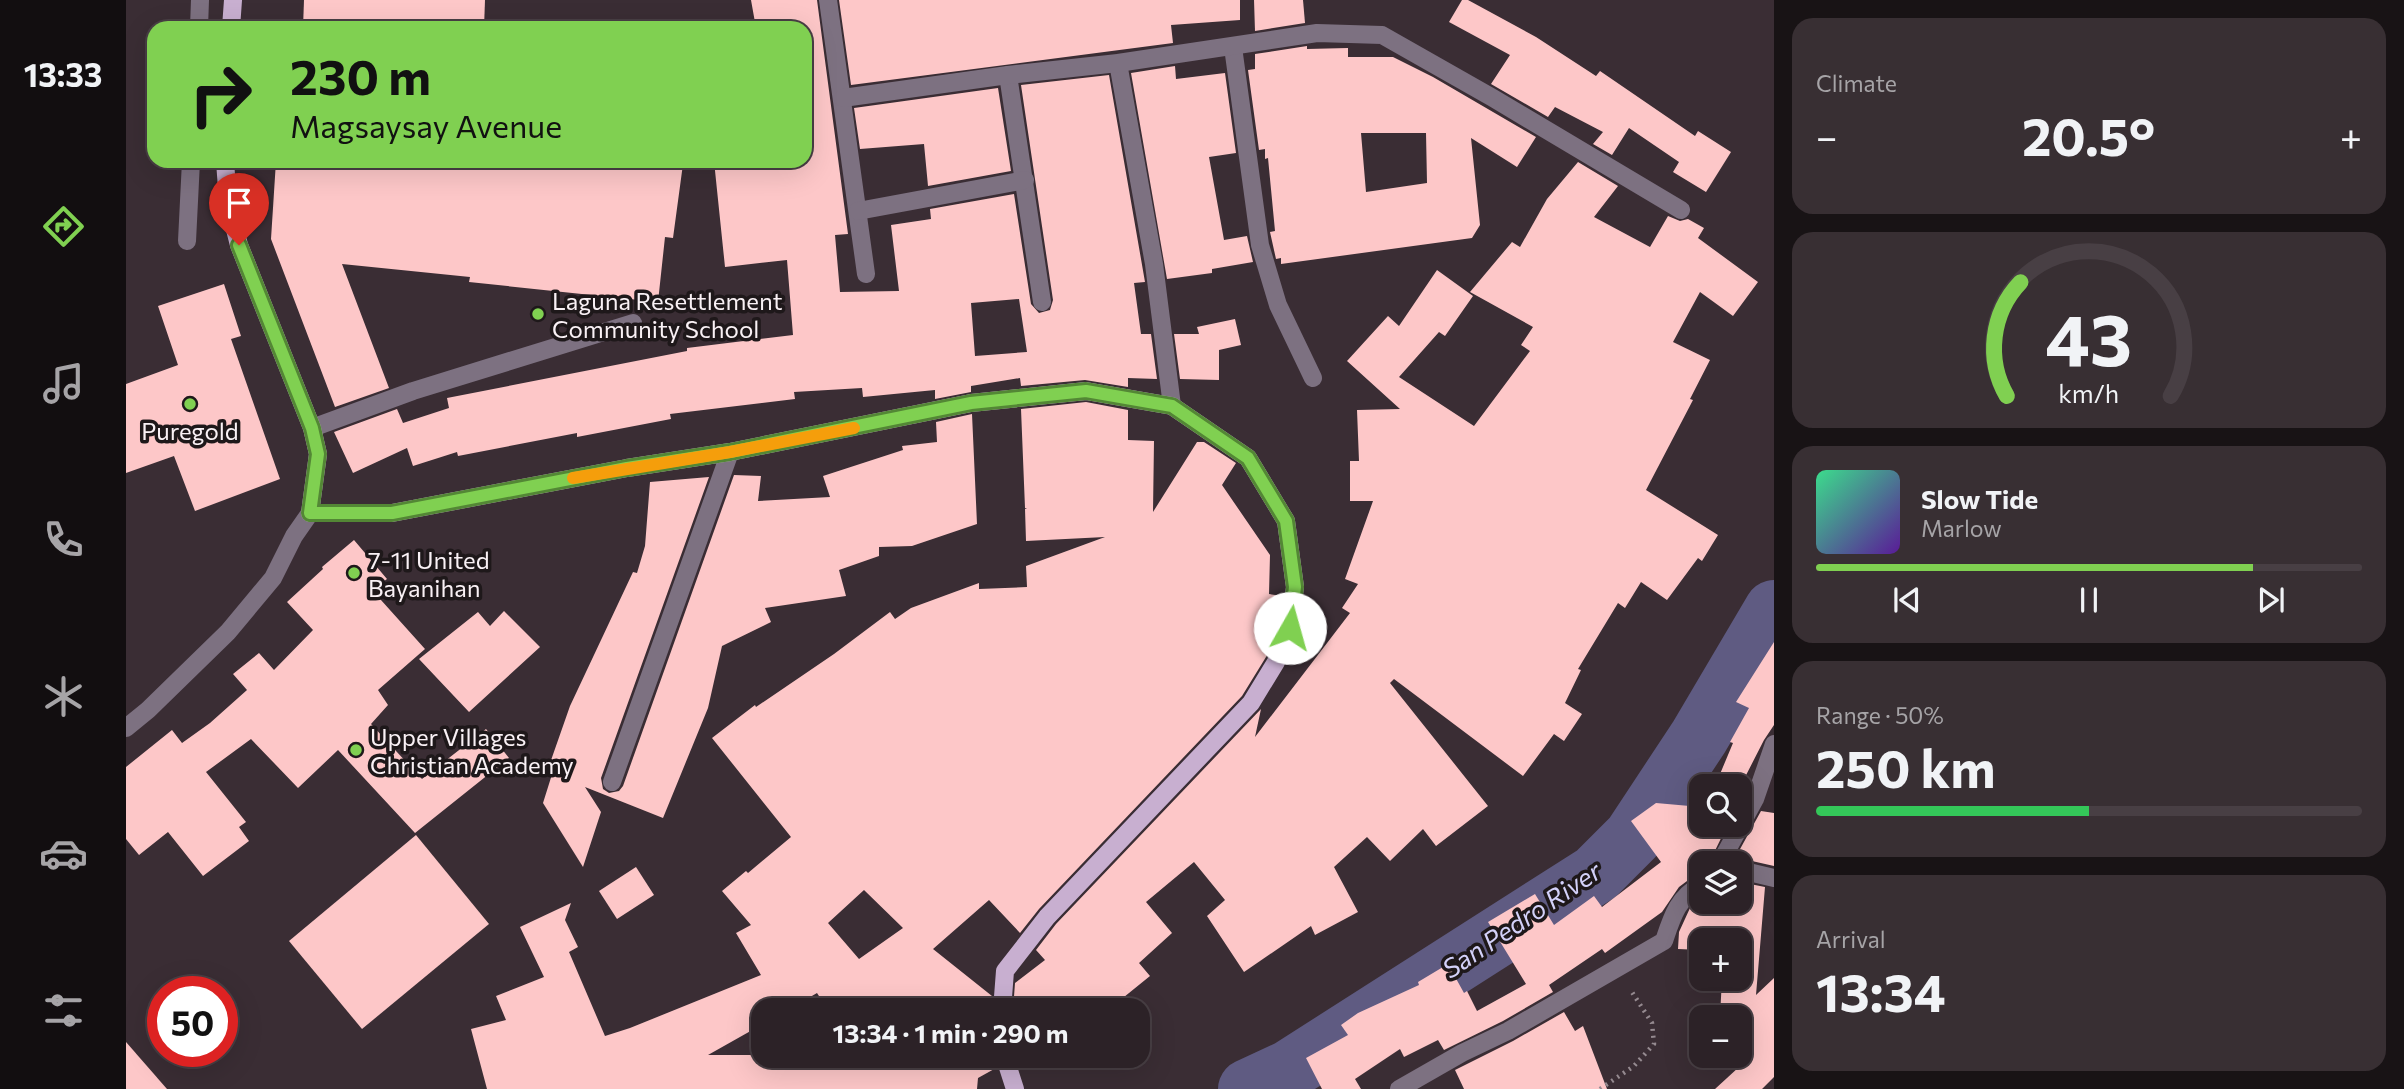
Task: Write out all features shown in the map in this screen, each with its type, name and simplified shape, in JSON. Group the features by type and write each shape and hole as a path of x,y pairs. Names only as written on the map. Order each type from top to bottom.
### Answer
{"main road":[{"path":"232,21 233,0"},
{"path":"226,168 228,202 239,245 312,428 318,454 310,513 392,513 627,468 730,452 984,401 1086,391 1172,406 1248,458 1286,521 1295,587 1290,628 1276,662 1251,703 1028,940 1005,971 1003,998"},
{"path":"1008,1068 1015,1089"}],"street":[{"path":"199,21 200,0"},
{"path":"828,0 866,274"},
{"path":"843,98 1118,63 1317,33 1382,35 1681,210"},
{"path":"1233,47 1260,245 1278,305 1313,378"},
{"path":"1118,63 1154,264 1172,406"},
{"path":"1009,75 1042,302"},
{"path":"187,241 191,168"},
{"path":"858,211 1026,180"},
{"path":"312,428 413,391 633,323"},
{"path":"612,782 730,452"},
{"path":"126,728 149,710 228,632 273,578 294,536 310,513"},
{"path":"1727,851 1755,799 1774,744"},
{"path":"1752,873 1774,878"},
{"path":"1399,1089 1462,1053 1508,1031 1664,941 1672,917 1689,892"}],"path":[{"path":"1600,1089 1634,1066 1654,1044 1652,1023 1616,968"}],"building":[{"path":"304,0 485,0 484,21 303,21"},
{"path":"751,0 817,0 848,234 835,235 840,292 899,291 891,225 931,219 930,209 1014,194 1031,304 1039,313 1050,310 1053,300 1021,85 1109,75 1145,282 1134,283 1141,334 1151,334 1157,379 1128,378 1128,387 1085,380 1021,386 1020,378 971,386 971,392 935,399 935,390 863,397 862,388 794,392 795,399 670,414 671,419 577,437 577,433 458,456 457,452 413,466 407,448 353,473 334,432 397,409 403,423 449,408 447,398 687,351 687,348 793,335 787,260 725,267 715,168 812,168 812,21 755,21","holes":["1019,299 1027,352 975,356 971,303"]},
{"path":"839,0 1240,0 1240,20 1171,25 1173,43 851,85"},
{"path":"1254,0 1303,0 1305,23 1255,31"},
{"path":"1462,0 1468,0 1536,37 1596,76 1600,71 1695,136 1698,131 1731,152 1706,192 1673,172 1679,162 1629,128 1612,155 1593,144 1603,132 1555,107 1548,117 1491,84 1510,55 1449,22"},
{"path":"1307,46 1307,49 1348,48 1348,57 1393,57 1536,137 1517,167 1471,138 1480,225 1472,238 1281,264 1281,258 1276,259 1270,232 1275,231 1268,158 1265,159 1265,149 1259,150 1248,70 1255,69 1255,54","holes":["1361,133 1426,133 1427,183 1366,192"]},
{"path":"1175,66 1176,79 1225,73 1236,153 1209,157 1224,240 1247,236 1253,262 1212,269 1212,273 1167,279 1131,73"},
{"path":"998,88 1011,171 928,186 924,144 860,149 854,108"},
{"path":"1578,162 1618,186 1594,217 1650,247 1668,216 1680,221 1688,219 1704,228 1698,238 1758,282 1733,316 1700,292 1673,342 1710,360 1690,399 1693,400 1646,490 1718,535 1702,561 1698,558 1667,600 1641,582 1625,608 1618,603 1578,669 1581,670 1565,703 1582,714 1564,741 1554,734 1523,776 1394,679 1390,683 1488,806 1436,846 1423,829 1390,861 1367,837 1334,867 1358,912 1315,935 1311,926 1244,972 1207,916 1225,900 1194,862 1146,902 1172,933 1139,963 1150,976 1123,998 1014,998 1015,983 1045,960 1036,950 1056,924 1261,709 1255,737 1350,613 1342,608 1358,584 1345,579 1373,501 1350,501 1350,461 1359,461 1357,410 1400,409 1347,361 1388,316 1399,326 1437,270 1473,296 1445,336 1439,332 1399,377 1474,426 1530,351 1521,345 1533,327 1470,292 1512,242 1520,247 1547,199"},
{"path":"276,168 682,168 673,238 665,237 658,302 469,282 470,277 342,264 389,388 335,407 271,239"},
{"path":"224,284 241,336 231,339 280,479 195,511 174,456 126,473 126,384 178,365 158,306"},
{"path":"1235,319 1241,345 1219,350 1219,380 1180,379 1174,334 1199,334 1197,327"},
{"path":"1086,402 1128,410 1128,440 1154,441 1153,512 1197,442 1204,442 1236,463 1222,485 1270,555 1269,594 1282,596 1278,626 1266,657 1242,696 1039,909 1020,933 989,900 933,949 992,998 820,998 817,993 808,998 751,998 751,1031 708,1055 751,1055 751,1068 996,1068 978,1078 977,1089 487,1089 471,1029 506,1020 496,996 544,977 520,927 571,903 565,920 578,947 569,952 605,1036 761,975 736,933 751,925 722,891 791,837 712,738 890,612 895,619 911,608 979,583 979,589 1027,587 1026,566 1105,537 1026,541 1021,409","holes":["864,890 903,928 859,959 828,923"]},
{"path":"972,414 977,524 912,546 879,547 879,556 839,570 846,596 765,608 771,622 722,646 708,708 663,818 585,787 601,812 583,867 543,803 554,768 549,766 570,706 633,572 637,573 645,546 650,482 709,477 601,778 603,789 609,793 619,791 623,786 734,475 761,476 758,501 830,497 823,476 903,450 902,446 937,442 936,422"},
{"path":"354,540 387,579 372,590 425,649 378,690 388,705 371,724 422,779 486,729 509,758 415,833 338,750 298,788 251,739 206,772 246,822 239,827 249,841 203,876 168,832 139,855 126,839 126,767 172,730 182,743 210,723 247,690 233,674 259,653 274,670 313,630 287,602"},
{"path":"504,611 540,647 469,712 419,659 478,612 490,626"},
{"path":"1774,642 1774,725 1747,774 1720,774 1733,743 1730,742 1749,708 1736,702"},
{"path":"1656,803 1689,806 1689,837 1722,837 1715,851 1689,851 1689,880 1679,887 1662,912 1605,953 1602,949 1549,985 1553,992 1503,1021 1444,1050 1438,1040 1404,1057 1400,1049 1355,1079 1361,1089 1322,1089 1306,1058 1348,1035 1341,1025 1358,1013 1419,985 1418,982 1448,964 1477,1011 1526,984 1488,922 1535,894 1554,925 1594,896 1602,907 1661,862 1631,821"},
{"path":"1761,811 1774,813 1774,866 1752,861 1752,851 1739,851 1747,837 1752,837 1752,827"},
{"path":"416,835 489,924 362,1029 289,941"},
{"path":"636,867 654,895 617,919 599,891"},
{"path":"1752,884 1765,887 1756,995 1774,978 1774,1077 1762,1089 1715,1089 1738,1068 1752,1068 1752,1005 1721,1005 1721,991 1752,991 1752,928 1689,928 1689,949 1678,949 1679,932 1689,910 1689,914 1752,914"},
{"path":"1564,1012 1575,1031 1583,1026 1607,1089 1464,1089 1455,1070"},
{"path":"126,1042 167,1089 126,1089"}],"waterway":[{"name":"San Pedro River","path":"1248,1089 1289,1070 1596,874 1633,837 1699,737 1774,610"}],"slow traffic":[{"path":"573,478 854,428"}],"place":[{"name":"Laguna Resettlement Community School","path":"538,314"},
{"name":"Puregold","path":"190,404"},
{"name":"7-11 United Bayanihan","path":"354,573"},
{"name":"Upper Villages Christian Academy","path":"356,750"}],"route":[{"path":"239,245 312,428 318,454 310,513 392,513 627,468 730,452 971,403 1086,391 1172,406 1248,458 1286,521 1295,587 1290,628"}]}
